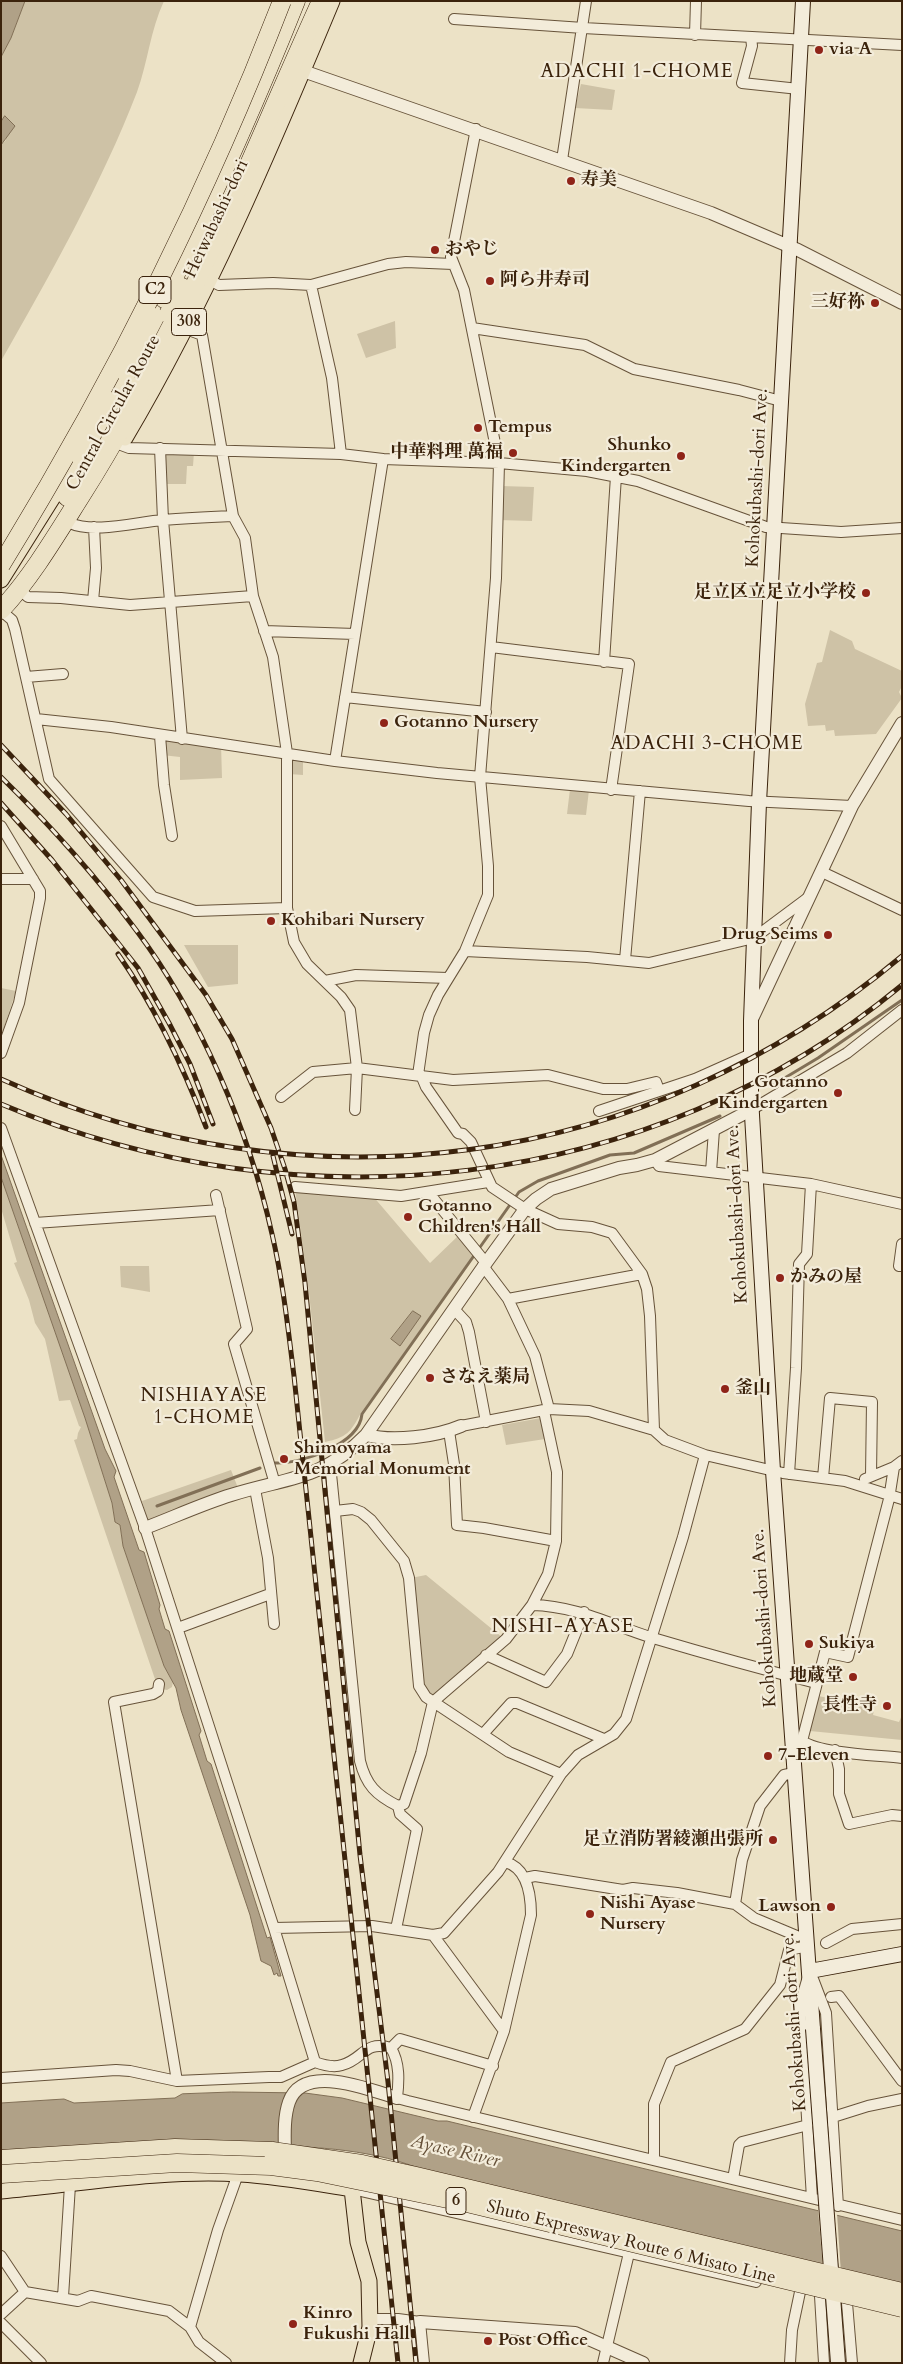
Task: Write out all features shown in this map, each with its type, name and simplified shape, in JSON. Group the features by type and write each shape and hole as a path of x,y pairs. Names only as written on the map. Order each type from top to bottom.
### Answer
{"highway":[{"path":"1,575 30,539 57,496 97,427 155,317 220,181 266,77 296,1"},
{"path":"266,77 277,4"},
{"name":"Central Circular Route","path":"1,565 93,410 148,304 207,178 277,4"},
{"path":"2,610 40,558 103,462 159,359 245,179 315,5"},
{"name":"Shuto Expressway Route 6 Misato Line","path":"1,2159 175,2148 251,2150 319,2157 416,2176 902,2292"},
{"name":"Shuto Expressway Route 6 Misato Line","path":"1,2174 176,2163 271,2166 317,2172 467,2203 902,2308"}],"main road":[{"name":"Heiwabashi-dori","path":"1,580 102,417 161,314 223,188 301,1"},
{"name":"Heiwabashi-dori","path":"2,610 22,592 70,523 121,445 186,329 246,204 332,1"},
{"name":"Kohokubashi-dori Ave.","path":"803,1 759,802 751,1021 751,1110 773,1471 788,1676 797,1742 794,1773 838,2363"},
{"path":"102,417 144,328 148,291 203,175 277,4"},
{"path":"810,1971 902,1954"},
{"path":"6,2191 172,2175 238,2174 284,2178 352,2190 358,2242 369,2281 370,2319 361,2363"}],"street":[{"path":"562,160 586,1"},
{"path":"695,35 696,1"},
{"path":"454,19 695,35 902,45"},
{"path":"751,37 752,46 742,83 799,89"},
{"path":"303,71 710,213 845,273 902,303"},
{"path":"476,130 451,257 464,290 499,463 491,647 480,777 488,866 488,895 465,951 448,978 429,1015 424,1034 420,1075 426,1087 458,1133 463,1134 471,1142 488,1182 492,1187 525,1209 558,1224 592,1227 612,1234 642,1274 647,1289 650,1316 654,1430"},
{"path":"209,280 219,285 273,282 310,284 388,264 406,262 453,264"},
{"path":"310,284 332,378 341,454"},
{"path":"472,328 585,345 634,369 739,390 781,401"},
{"path":"186,329 202,335 233,516 245,538 253,596 273,657 287,753 287,908 294,942 307,964 341,997 350,1010 357,1068 355,1110"},
{"path":"121,445 341,454 383,458 499,463 587,471 638,481 766,527 841,532 902,528"},
{"path":"160,448 163,520 182,738"},
{"path":"335,761 383,458"},
{"path":"604,662 616,476"},
{"path":"70,523 78,527 94,527 163,520 233,516"},
{"path":"93,601 96,568 94,527"},
{"path":"22,592 28,596 130,605 253,596"},
{"path":"2,610 12,620 49,779 153,897 195,911 287,908"},
{"path":"264,631 355,634"},
{"path":"491,647 629,664 611,790"},
{"path":"26,677 63,674"},
{"path":"345,697 486,712"},
{"path":"36,719 111,727 160,736 335,761 480,777 759,802 852,806"},
{"path":"751,1021 852,806 900,731"},
{"path":"160,736 164,785 172,836"},
{"path":"625,960 640,791"},
{"path":"1,826 40,891 19,1003 1,1053"},
{"path":"822,872 902,910"},
{"path":"1,879 33,879"},
{"path":"465,951 649,963 754,938 810,897"},
{"path":"325,981 356,975 448,978"},
{"path":"145,1528 212,1501 313,1473 350,1451 366,1435 525,1209 551,1189 619,1168 655,1160 714,1130 847,1053 902,1010"},
{"path":"599,1111 695,1079 751,1054"},
{"path":"281,1097 313,1072 357,1068 453,1080 548,1076 604,1089 627,1089 656,1082 659,1090"},
{"path":"1,1128 145,1528 274,1928 315,2062"},
{"path":"711,1172 714,1130"},
{"path":"655,1160 658,1166 811,1184 902,1204"},
{"path":"295,1187 401,1196 488,1182"},
{"path":"788,1474 796,1368 799,1264 807,1254 811,1184"},
{"path":"330,1464 360,1762 364,1778 374,1790 386,1800 398,1806 404,1804 421,1754 433,1702 506,1639 532,1605 548,1574 556,1540 557,1472 535,1356 508,1299 428,1192"},
{"path":"216,1196 247,1329 234,1344 275,1484"},
{"path":"35,1223 220,1210"},
{"path":"902,1244 899,1266 902,1266"},
{"path":"508,1299 642,1274"},
{"path":"454,1309 466,1322 469,1332 486,1422"},
{"path":"824,1478 830,1398 872,1402 871,1476"},
{"path":"366,1435 382,1438 429,1435 449,1431 461,1426 546,1410 589,1411 654,1430 665,1440 705,1455 788,1474 860,1484 902,1499"},
{"path":"449,1431 454,1464 457,1525 556,1540"},
{"path":"274,1928 337,1925 372,1926 433,1935 444,1933 505,1862 561,1774 578,1756 614,1734 626,1719 650,1637 683,1537 705,1455"},
{"path":"860,1484 871,1476 898,1464"},
{"path":"898,1464 848,1657 825,1652 797,1742 835,1750 902,1758"},
{"path":"255,1489 268,1558 274,1624"},
{"path":"335,1511 353,1509 361,1512 371,1520 404,1562 409,1578 419,1686 426,1697 509,1752 561,1774"},
{"path":"178,1628 270,1594"},
{"path":"532,1605 554,1606 584,1612 650,1637 816,1683"},
{"path":"486,1656 546,1682 566,1654 584,1612"},
{"path":"159,1684 156,1693 114,1702 177,2081"},
{"path":"483,1734 511,1703 517,1703 604,1739"},
{"path":"835,1750 839,1769 839,1794 849,1824 902,1816"},
{"path":"735,1904 742,1860 760,1806 784,1774 794,1773"},
{"path":"396,1929 417,1829 400,1814 398,1806"},
{"path":"474,2117 504,2031 531,1915 532,1899 525,1878 512,1864 505,1862"},
{"path":"525,1878 535,1876 623,1890 633,1888 677,1893 735,1904 754,1918 797,1936"},
{"path":"826,1943 852,1929 902,1924"},
{"path":"433,1935 504,2031"},
{"path":"654,2160 654,2104 671,2062 745,2029 780,1985 790,1950 808,1946"},
{"path":"810,1971 826,2013 838,2206"},
{"path":"810,1971 800,2005 812,2198"},
{"path":"831,1997 839,1996 902,2081"},
{"path":"391,2048 400,2039 493,2066"},
{"path":"1,2078 116,2070 130,2071 177,2081 281,2077 315,2062 328,2066 341,2066 371,2046 381,2045 391,2048 398,2063 398,2098"},
{"path":"285,2159 287,2107 292,2096 301,2086 315,2080 331,2081 812,2198 838,2206 902,2220"},
{"path":"833,2117 868,2106 902,2099"},
{"path":"733,2179 739,2145 742,2142 808,2125"},
{"path":"63,2297 70,2185 86,2166 107,2158 198,2154 285,2159 364,2173 447,2191 454,2195 451,2211"},
{"path":"190,2327 218,2230 238,2174"},
{"path":"811,2179 813,2185 824,2189 830,2188 837,2178"},
{"path":"352,2190 820,2296 902,2317"},
{"path":"603,2363 629,2253"},
{"path":"1,2256 25,2292 78,2301 91,2296 169,2311 190,2327 199,2342 226,2363"},
{"path":"1,2314 25,2292"},
{"path":"790,2363 792,2330 800,2292"},
{"path":"820,2296 824,2363"},
{"path":"847,2303 852,2363"},
{"path":"370,2319 398,2319 575,2332 644,2363"},
{"path":"420,2322 424,2363"},
{"path":"1,2323 41,2363"}],"shaded area":[{"path":"25,1 164,1 155,24 137,92 108,161 56,263 1,361 1,145 6,140 5,117 1,122 1,57 11,38"},
{"path":"581,84 615,90 612,110 575,108"},
{"path":"395,321 396,348 366,358 357,334"},
{"path":"162,451 194,452 193,466 187,466 186,484 163,484"},
{"path":"501,486 534,487 532,521 499,520"},
{"path":"830,630 852,641 855,649 902,671 902,686 899,692 902,698 876,734 835,736 834,730 826,731 825,725 808,726 805,704 817,663 822,662"},
{"path":"160,737 221,744 222,778 180,780 180,757 162,755"},
{"path":"289,755 303,758 303,775 289,774"},
{"path":"570,789 589,790 586,815 567,814"},
{"path":"184,945 238,945 238,984 208,987"},
{"path":"1,988 16,991 1,1037"},
{"path":"1,1177 85,1418 112,1503 115,1522 120,1525 123,1546 164,1666 173,1682 172,1687 167,1690 157,1685 74,1440 77,1439 81,1427 70,1400 59,1401 45,1339 35,1323 29,1300 14,1263 17,1262 1,1208"},
{"path":"295,1189 372,1195 430,1263 459,1235 475,1253 361,1413 351,1430 343,1436 325,1442 309,1293"},
{"path":"120,1266 149,1266 150,1292 121,1287"},
{"path":"541,1418 545,1439 506,1445 502,1425"},
{"path":"231,1470 238,1488 148,1522 142,1501"},
{"path":"426,1575 503,1638 431,1698 421,1685 411,1578"},
{"path":"818,1696 871,1706 870,1709 874,1710 873,1715 899,1722 902,1715 902,1740 810,1731"}],"water":[{"path":"1,1 25,1 11,38 1,57"},
{"path":"5,116 15,126 1,145 1,122"},
{"path":"1,1155 105,1449 116,1471 114,1477 139,1550 144,1552 165,1629 169,1631 201,1731 199,1735 207,1761 211,1764 267,1938 270,1937 281,1976 278,1976 277,1973 274,1975 271,1966 261,1961 250,1915 181,1710 176,1688 164,1666 123,1546 120,1525 115,1522 112,1503 85,1418 1,1177"},
{"path":"413,1311 421,1316 400,1346 391,1339"},
{"name":"Ayase River","path":"232,2092 305,2093 342,2098 438,2121 447,2121 902,2231 902,2286 428,2172 388,2158 367,2154 325,2148 228,2144 131,2145 1,2150 1,2103 64,2099 74,2103 175,2098 182,2094"}],"pier":[{"path":"818,2209 837,2213 841,2274 823,2269"}],"waterway":[{"path":"773,1085 818,1058 902,1000"},
{"path":"275,1463 313,1456 340,1443 351,1435 358,1425 362,1414 519,1192 538,1181 610,1155 634,1153 720,1116"},
{"path":"157,1506 260,1468"}],"railway":[{"path":"1,745 66,814 121,880 206,995 232,1039 271,1128 294,1202 305,1283 360,1855 388,2082 416,2363"},
{"path":"1,777 37,813 88,870 136,930 181,999 201,1036 236,1115 250,1155 272,1234 285,1305 294,1376 398,2363"},
{"path":"1,803 52,860 138,968 190,1064 213,1124"},
{"path":"118,954 156,1016 188,1082 206,1127"},
{"path":"1,1079 117,1122 235,1148 353,1157 470,1150 585,1126 696,1085 802,1029 902,956"},
{"path":"1,1104 115,1144 232,1168 351,1177 469,1170 585,1148 697,1109 803,1055 902,985"},
{"path":"273,1156 292,1234"}],"place":[{"name":"via A","path":"819,50"},
{"name":"寿美","path":"571,181"},
{"name":"おやじ","path":"435,250"},
{"name":"阿ら井寿司","path":"490,281"},
{"name":"三好祢","path":"875,303"},
{"name":"Tempus","path":"478,428"},
{"name":"中華料理 萬福","path":"513,453"},
{"name":"Shunko Kindergarten","path":"681,456"},
{"name":"足立区立足立小学校","path":"866,593"},
{"name":"Gotanno Nursery","path":"384,723"},
{"name":"Kohibari Nursery","path":"271,921"},
{"name":"Drug Seims","path":"828,935"},
{"name":"Gotanno Kindergarten","path":"838,1093"},
{"name":"Gotanno Children's Hall","path":"408,1217"},
{"name":"かみの屋","path":"780,1278"},
{"name":"さなえ薬局","path":"430,1378"},
{"name":"釜山","path":"725,1389"},
{"name":"Shimoyama Memorial Monument","path":"284,1459"},
{"name":"Sukiya","path":"809,1644"},
{"name":"地蔵堂","path":"853,1677"},
{"name":"長性寺","path":"887,1706"},
{"name":"7-Eleven","path":"768,1756"},
{"name":"足立消防署綾瀬出張所","path":"773,1840"},
{"name":"Lawson","path":"831,1907"},
{"name":"Nishi Ayase Nursery","path":"590,1914"},
{"name":"Kinro Fukushi Hall","path":"293,2324"},
{"name":"Post Office","path":"488,2341"}],"district":[{"name":"ADACHI 1-CHOME","path":"637,73"},
{"name":"ADACHI 3-CHOME","path":"707,745"},
{"name":"NISHIAYASE 1-CHOME","path":"204,1408"},
{"name":"NISHI-AYASE","path":"563,1627"}]}
